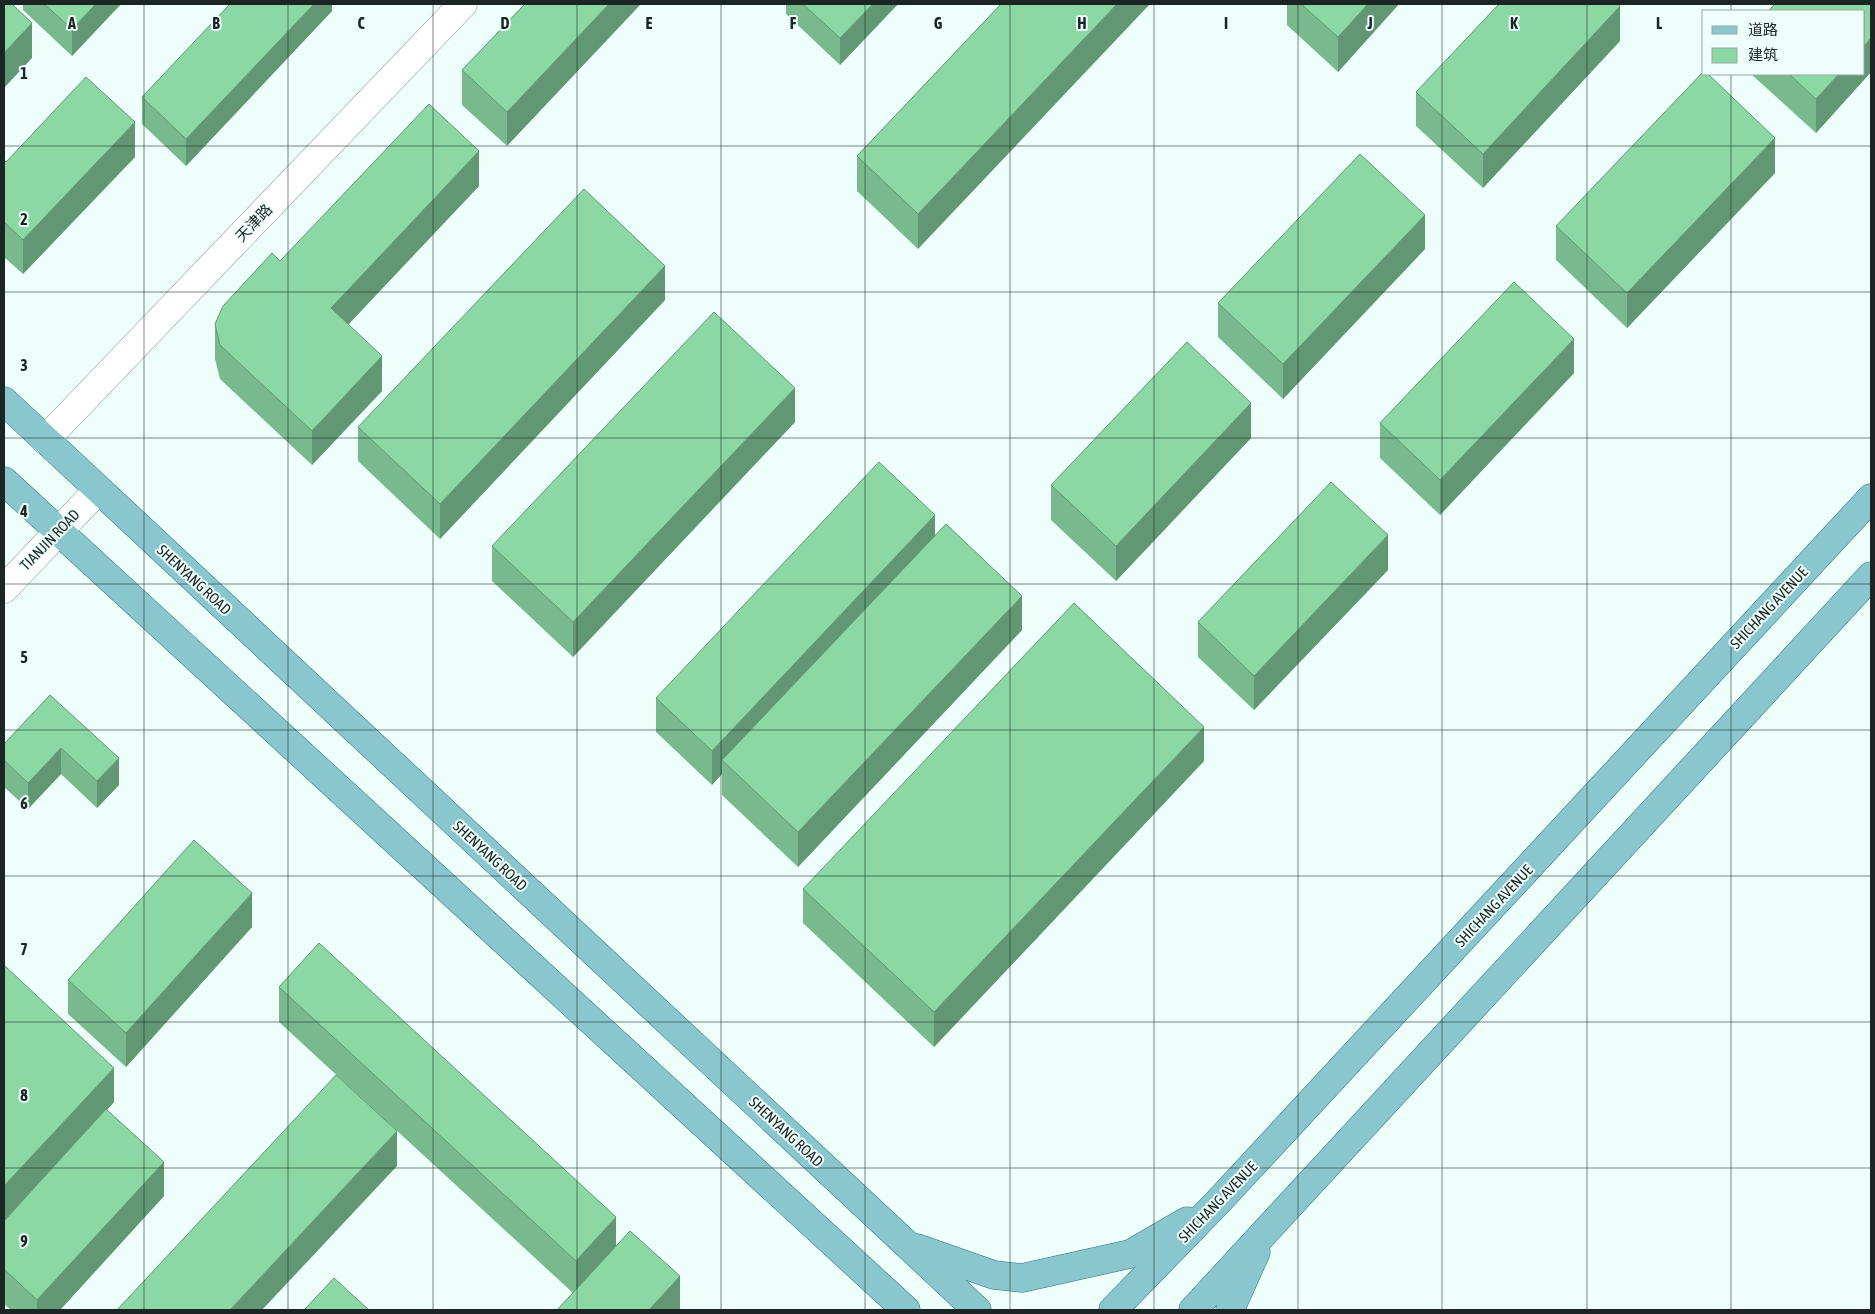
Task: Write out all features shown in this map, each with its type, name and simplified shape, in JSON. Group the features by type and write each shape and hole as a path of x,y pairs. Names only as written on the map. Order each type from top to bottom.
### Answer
{"main road":[{"name":"SHENYANG ROAD","path":"4,401 97,490 977,1310"},
{"path":"4,481 906,1310"},
{"name":"SHICHANG AVENUE","path":"1113,1310 1217,1204 1871,498"},
{"path":"1193,1310 1871,576"},
{"path":"908,1245 994,1275 1022,1278 1130,1254 1217,1204"},
{"path":"1230,1310 1265,1233"},
{"path":"849,1256 877,1310"}],"street":[{"name":"天津路","path":"45,440 462,4"},
{"name":"TIANJIN ROAD","path":"4,589 97,490"}],"building":[{"path":"4,4 12,4 32,23 4,53"},
{"path":"44,4 96,4 72,29"},
{"path":"230,4 314,4 186,139 142,97"},
{"path":"525,4 609,4 507,112 462,70"},
{"path":"803,4 873,4 840,38"},
{"path":"1001,4 1117,4 918,214 857,156"},
{"path":"1301,4 1368,4 1338,37"},
{"path":"1499,4 1617,4 1620,6 1483,154 1416,92"},
{"path":"1775,4 1871,4 1871,38 1865,45 1865,10 1769,10"},
{"path":"1702,73 1702,75 1709,75 1775,138 1627,293 1556,226"},
{"path":"1790,75 1838,75 1816,99"},
{"path":"86,77 135,122 23,240 4,222 4,160 6,162"},
{"path":"429,104 479,151 331,308 382,356 312,431 220,345 215,324 223,306 272,253 280,261"},
{"path":"1360,154 1425,215 1283,364 1218,303"},
{"path":"584,189 665,266 440,504 358,427"},
{"path":"1514,282 1574,339 1440,480 1380,423"},
{"path":"714,312 795,388 573,622 492,546"},
{"path":"1187,342 1251,403 1116,546 1051,485"},
{"path":"879,462 935,515 712,751 656,698"},
{"path":"1331,482 1388,535 1254,676 1198,622"},
{"path":"946,524 1022,596 798,832 722,760"},
{"path":"1074,603 1204,727 934,1012 803,889"},
{"path":"50,695 119,758 97,781 61,748 28,783 4,760 4,744"},
{"path":"194,840 252,893 126,1033 68,980"},
{"path":"319,943 616,1217 576,1261 279,987"},
{"path":"4,967 114,1068 4,1186"},
{"path":"336,1075 397,1131 230,1310 117,1310"},
{"path":"106,1109 164,1162 37,1300 4,1269 4,1221"},
{"path":"630,1231 680,1276 649,1310 557,1310"},
{"path":"334,1278 369,1310 304,1310"}]}
